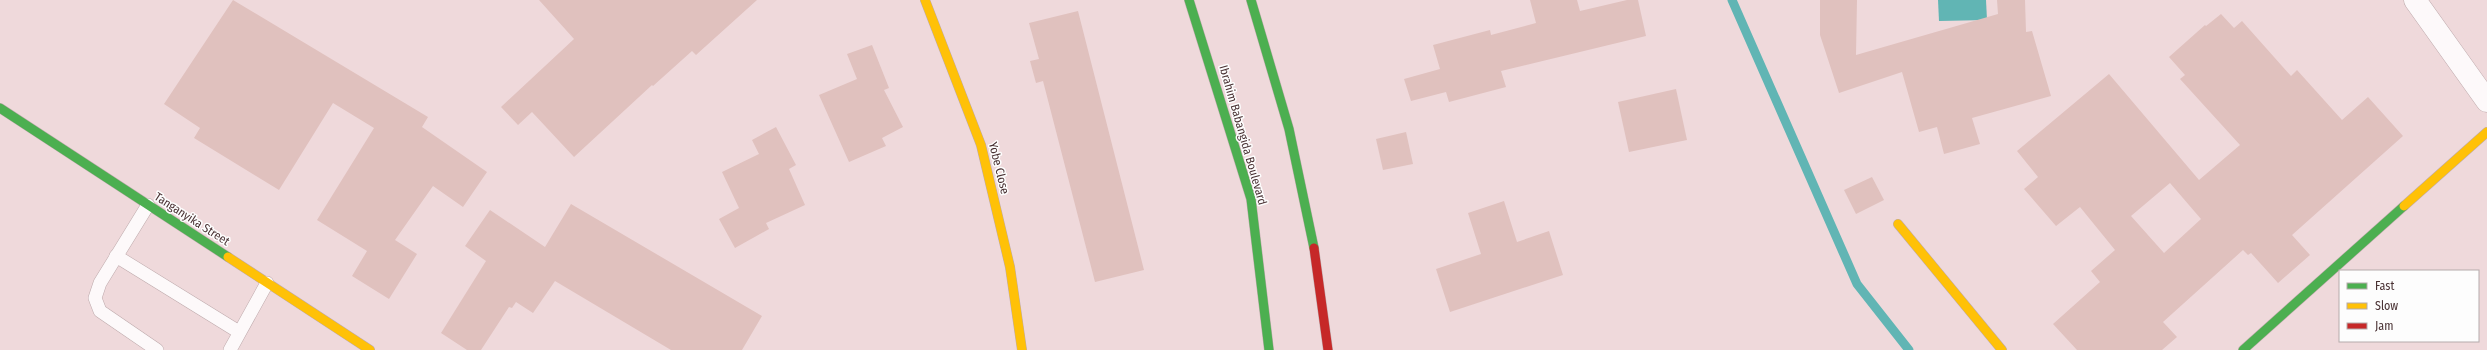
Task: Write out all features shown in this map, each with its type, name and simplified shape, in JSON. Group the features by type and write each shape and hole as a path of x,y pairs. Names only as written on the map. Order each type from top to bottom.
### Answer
{"street":[{"name":"Yobe Close","path":"925,0 982,145 1010,267 1022,350"},
{"name":"Ibrahim Babangida Boulevard","path":"1189,0 1251,198 1269,350"},
{"path":"1251,0 1273,64 1303,182 1322,294 1328,350"},
{"path":"2415,0 2487,101"},
{"name":"Tanganyika Street","path":"0,108 370,350"},
{"path":"2243,350 2487,132"},
{"path":"1898,224 2002,350"}],"lane":[{"path":"148,205 100,283 95,298 100,311 157,350"},
{"path":"116,256 240,332"},
{"path":"230,350 267,283"}],"water":[{"path":"1938,0 1986,0 1987,20 1939,21"}],"building":[{"path":"233,0 428,117 422,127 487,172 463,207 433,186 395,240 417,254 389,299 352,276 367,251 317,220 374,128 333,103 279,190 194,138 200,128 164,104"},
{"path":"539,0 757,0 696,55 692,51 653,86 652,85 574,157 532,112 518,125 501,107 574,39"},
{"path":"1530,0 1577,0 1580,11 1627,0 1638,0 1646,36 1501,71 1506,87 1449,102 1446,92 1411,101 1404,79 1440,69 1433,45 1490,30 1491,35 1536,23"},
{"path":"1820,0 1857,0 1856,55 1998,14 1997,0 2025,0 2026,32 2032,31 2051,96 1972,118 1980,144 1944,154 1937,127 1919,132 1902,72 1839,93 1820,35"},
{"path":"1078,11 1144,270 1095,282 1043,81 1036,83 1030,61 1039,59 1029,23"},
{"path":"2221,14 2234,28 2242,21 2291,76 2297,70 2342,120 2368,97 2403,136 2292,235 2310,255 2278,283 2251,253 2248,255 2243,250 2163,322 2177,337 2162,350 2077,350 2053,324 2100,282 2091,271 2115,250 2080,207 2056,226 2024,189 2038,177 2017,151 2109,74 2199,180 2240,145 2180,79 2185,75 2169,57 2205,25 2206,26","holes":["2170,183 2201,219 2164,253 2131,216"]},
{"path":"872,45 889,88 884,90 903,127 882,138 886,146 849,162 819,95 857,79 847,54"},
{"path":"1676,89 1687,140 1629,152 1618,102"},
{"path":"776,127 796,165 789,169 805,205 766,223 769,229 735,248 719,219 739,208 722,172 759,154 752,140"},
{"path":"1406,132 1413,164 1383,170 1376,139"},
{"path":"1872,177 1884,200 1856,214 1844,190"},
{"path":"1504,201 1517,242 1549,231 1563,275 1450,312 1436,269 1481,254 1468,213"},
{"path":"571,204 762,316 742,350 671,350 555,281 533,313 516,302 512,308 509,307 481,350 467,350 441,333 486,261 465,246 490,210 545,247"}],"waterway":[{"path":"1732,0 1857,284 1909,350"}],"traffic: fast":[{"path":"1189,0 1251,199 1269,350"},
{"path":"1251,0 1289,129 1314,248"},
{"path":"0,108 228,257"},
{"path":"2243,350 2404,206"}],"traffic: slow":[{"path":"925,0 981,145 1010,267 1022,350"},
{"path":"2404,206 2487,132"},
{"path":"1898,224 2002,350"},
{"path":"228,257 370,350"}],"traffic: jam":[{"path":"1314,248 1328,350"}]}
